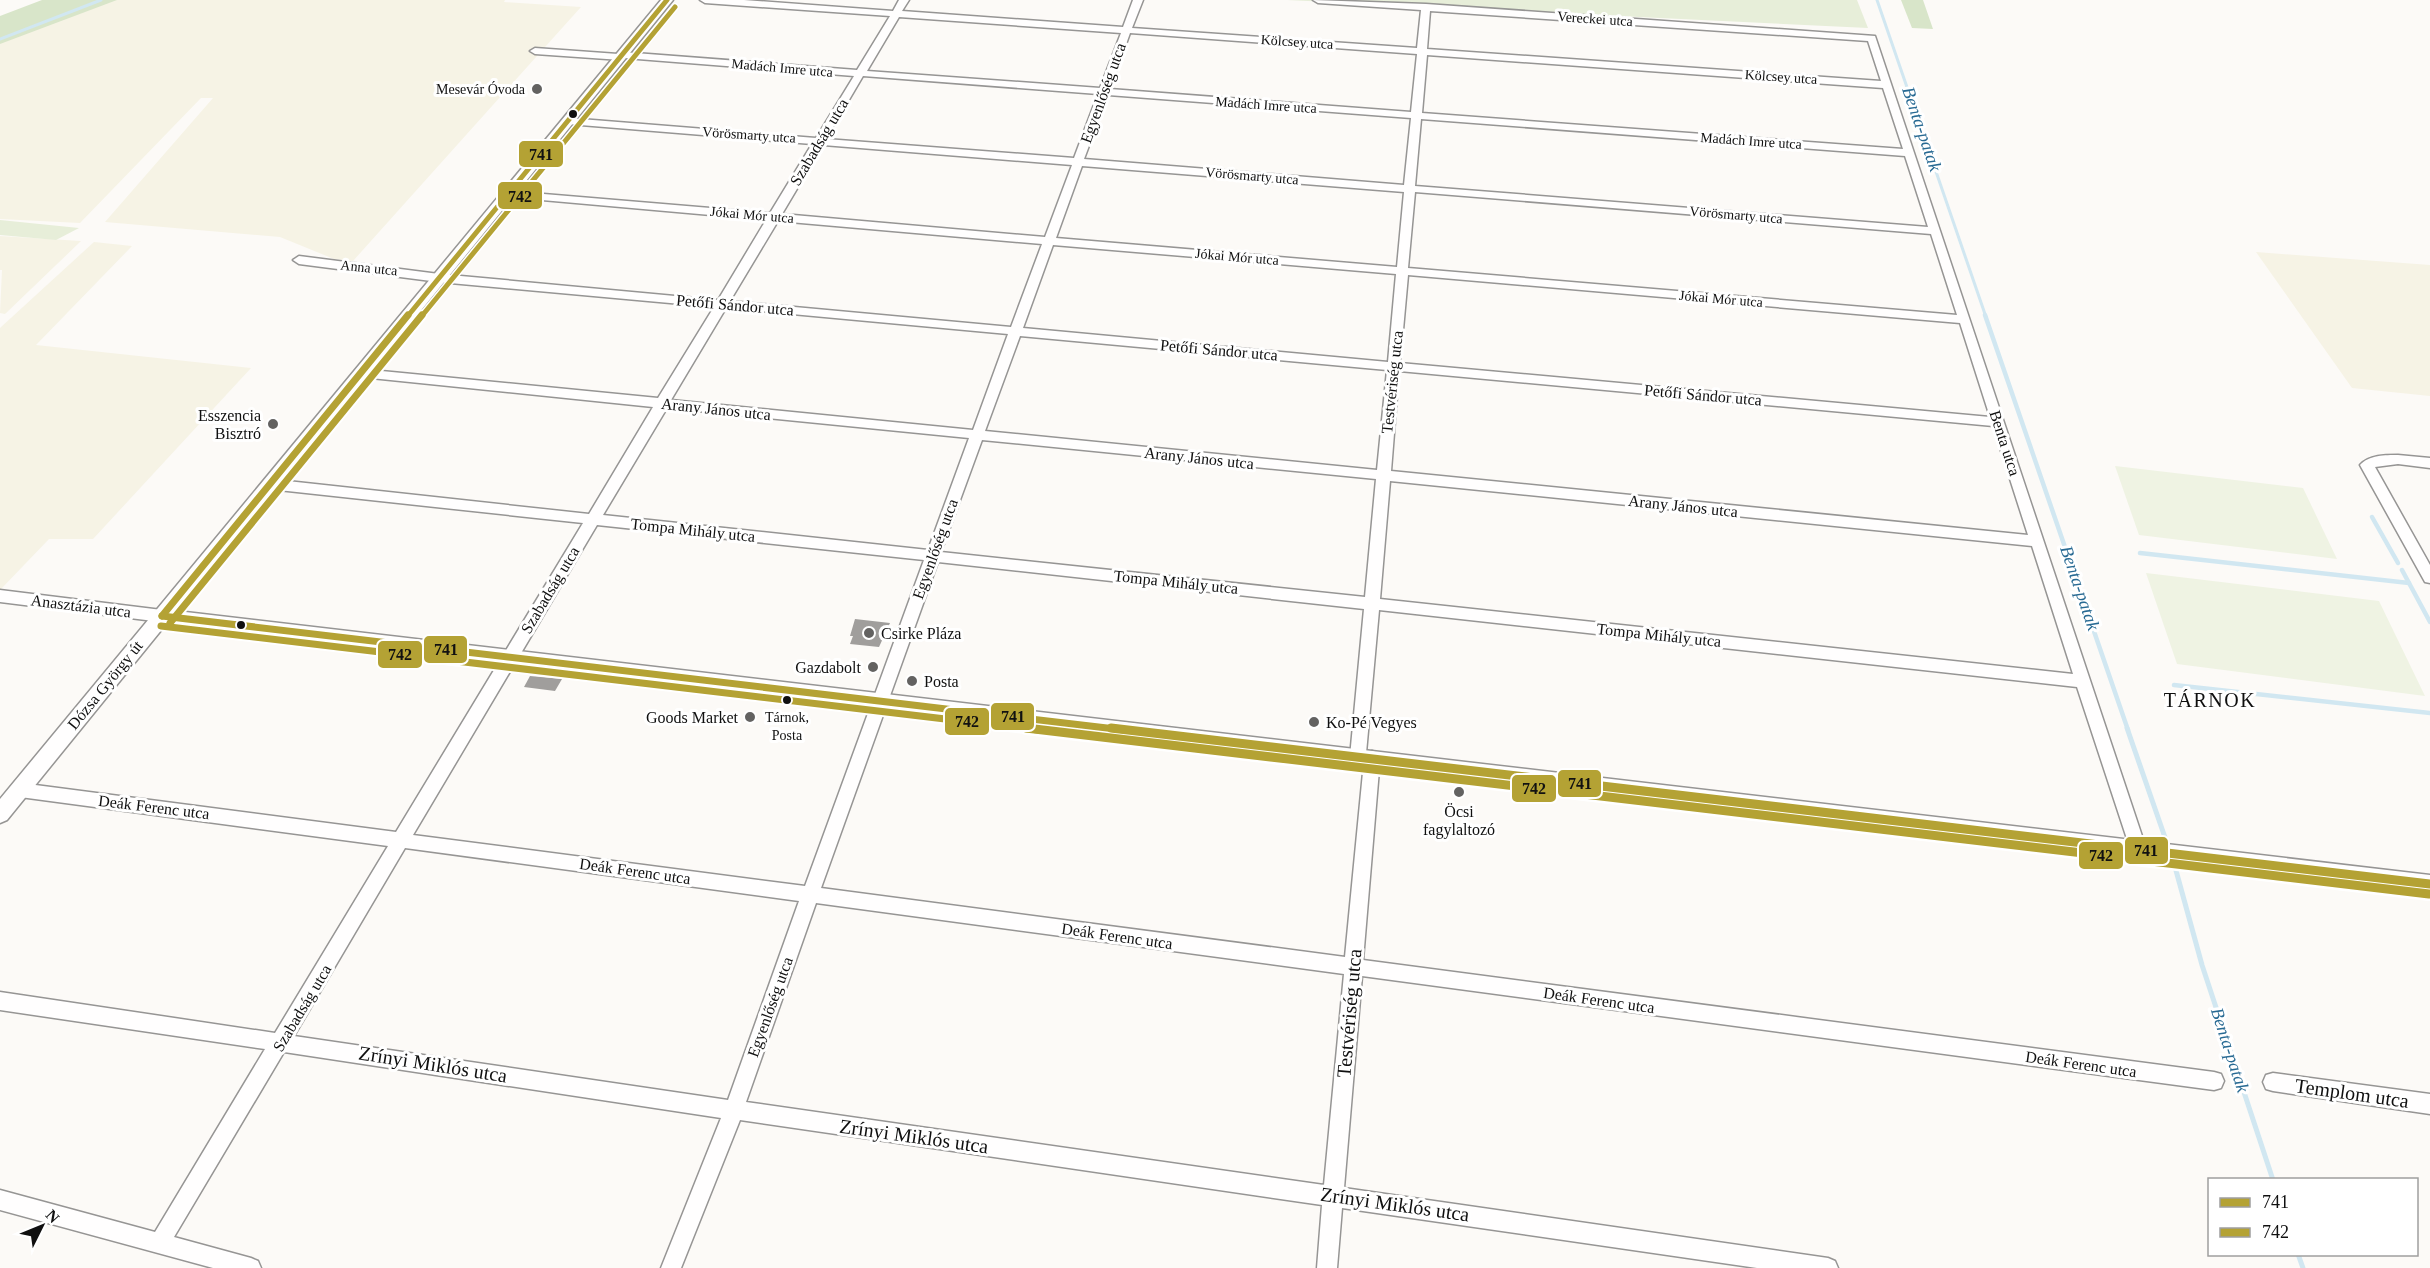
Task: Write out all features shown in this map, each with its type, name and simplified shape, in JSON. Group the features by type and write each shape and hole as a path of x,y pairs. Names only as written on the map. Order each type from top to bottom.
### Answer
{"street":[{"name":"Dózsa György út","path":"0,814 667,0"},
{"name":"Kölcsey utca","path":"705,0 1888,85"},
{"name":"Szabadság utca","path":"160,1242 904,0"},
{"name":"Egyenlőség utca","path":"671,1268 734,1110 879,700 1138,0"},
{"name":"Vereckei utca","path":"1318,0 1872,38"},
{"name":"Testvériség utca","path":"1327,1268 1353,967 1372,604 1426,8"},
{"name":"Benta utca","path":"1872,38 2138,848"},
{"name":"Madách Imre utca","path":"535,51 1910,153"},
{"name":"Vörösmarty utca","path":"568,121 1935,231"},
{"name":"Jókai Mór utca","path":"508,194 1965,320"},
{"name":"Anna utca","path":"299,260 439,278"},
{"name":"Petőfi Sándor utca","path":"439,278 1998,422"},
{"name":"Arany János utca","path":"361,374 2038,541"},
{"path":"2430,463 2389,460 2375,461 2367,465 2430,578"},
{"name":"Tompa Mihály utca","path":"269,484 2083,681"},
{"name":"Anasztázia utca","path":"0,596 162,615"},
{"path":"162,615 2430,884"},
{"name":"Deák Ferenc utca","path":"20,790 2214,1081"},
{"name":"Zrínyi Miklós utca","path":"0,1001 1828,1268"},
{"name":"Templom utca","path":"2273,1082 2430,1104"},
{"path":"0,1200 251,1268"}],"shaded area":[{"path":"112,0 505,0 504,2 581,7 353,261 334,259 280,237 105,222 213,98 201,98 80,223 0,219 0,43"},
{"path":"0,236 81,241 5,314 0,313 2,270 0,270"},
{"path":"94,242 132,246 36,345 251,368 93,539 49,539 0,590 0,328"},
{"path":"2256,252 2430,265 2430,396 2352,388"}],"green space":[{"path":"42,0 117,0 0,44 0,16"},
{"path":"1287,0 1857,0 1868,28"},
{"path":"1901,0 1923,0 1933,29 1912,28"},
{"path":"0,220 79,228 56,240 0,235"},
{"path":"2115,466 2303,488 2337,559 2139,535"},
{"path":"2146,573 2379,601 2425,696 2177,664"}],"building":[{"name":"Csirke Pláza","path":"855,619 890,623 879,647 850,644"},
{"path":"530,676 562,679 555,691 524,687"}],"waterway":[{"path":"0,39 101,0"},
{"name":"Benta-patak","path":"1877,0 1986,317"},
{"name":"Benta-patak","path":"1985,315 2128,730"},
{"path":"2372,517 2398,563"},
{"path":"2140,553 2409,583"},
{"path":"2402,570 2409,583"},
{"path":"2409,583 2430,622"},
{"path":"2174,685 2430,713"},
{"name":"Benta-patak","path":"2127,728 2169,849"},
{"name":"Benta-patak","path":"2172,856 2202,965 2272,1178"},
{"name":"Benta-patak","path":"2299,1256 2303,1268"}],"transit line":[{"name":"741","path":"162,616 667,0"},
{"name":"742","path":"170,623 675,7"},
{"name":"741","path":"162,616 2430,884"},
{"name":"742","path":"161,626 2429,894"}],"place":[{"name":"Mesevár Óvoda","path":"537,89"},
{"name":"Esszencia Bisztró","path":"273,424"},
{"name":"Csirke Pláza","path":"869,633"},
{"name":"Gazdabolt","path":"873,667"},
{"name":"Posta","path":"912,681"},
{"name":"Tárnok, Posta","path":"787,700"},
{"name":"Goods Market","path":"750,717"},
{"name":"Ko-Pé Vegyes","path":"1314,722"},
{"name":"Öcsi fagylaltozó","path":"1459,792"}],"district":[{"name":"TÁRNOK","path":"2210,700"}]}
